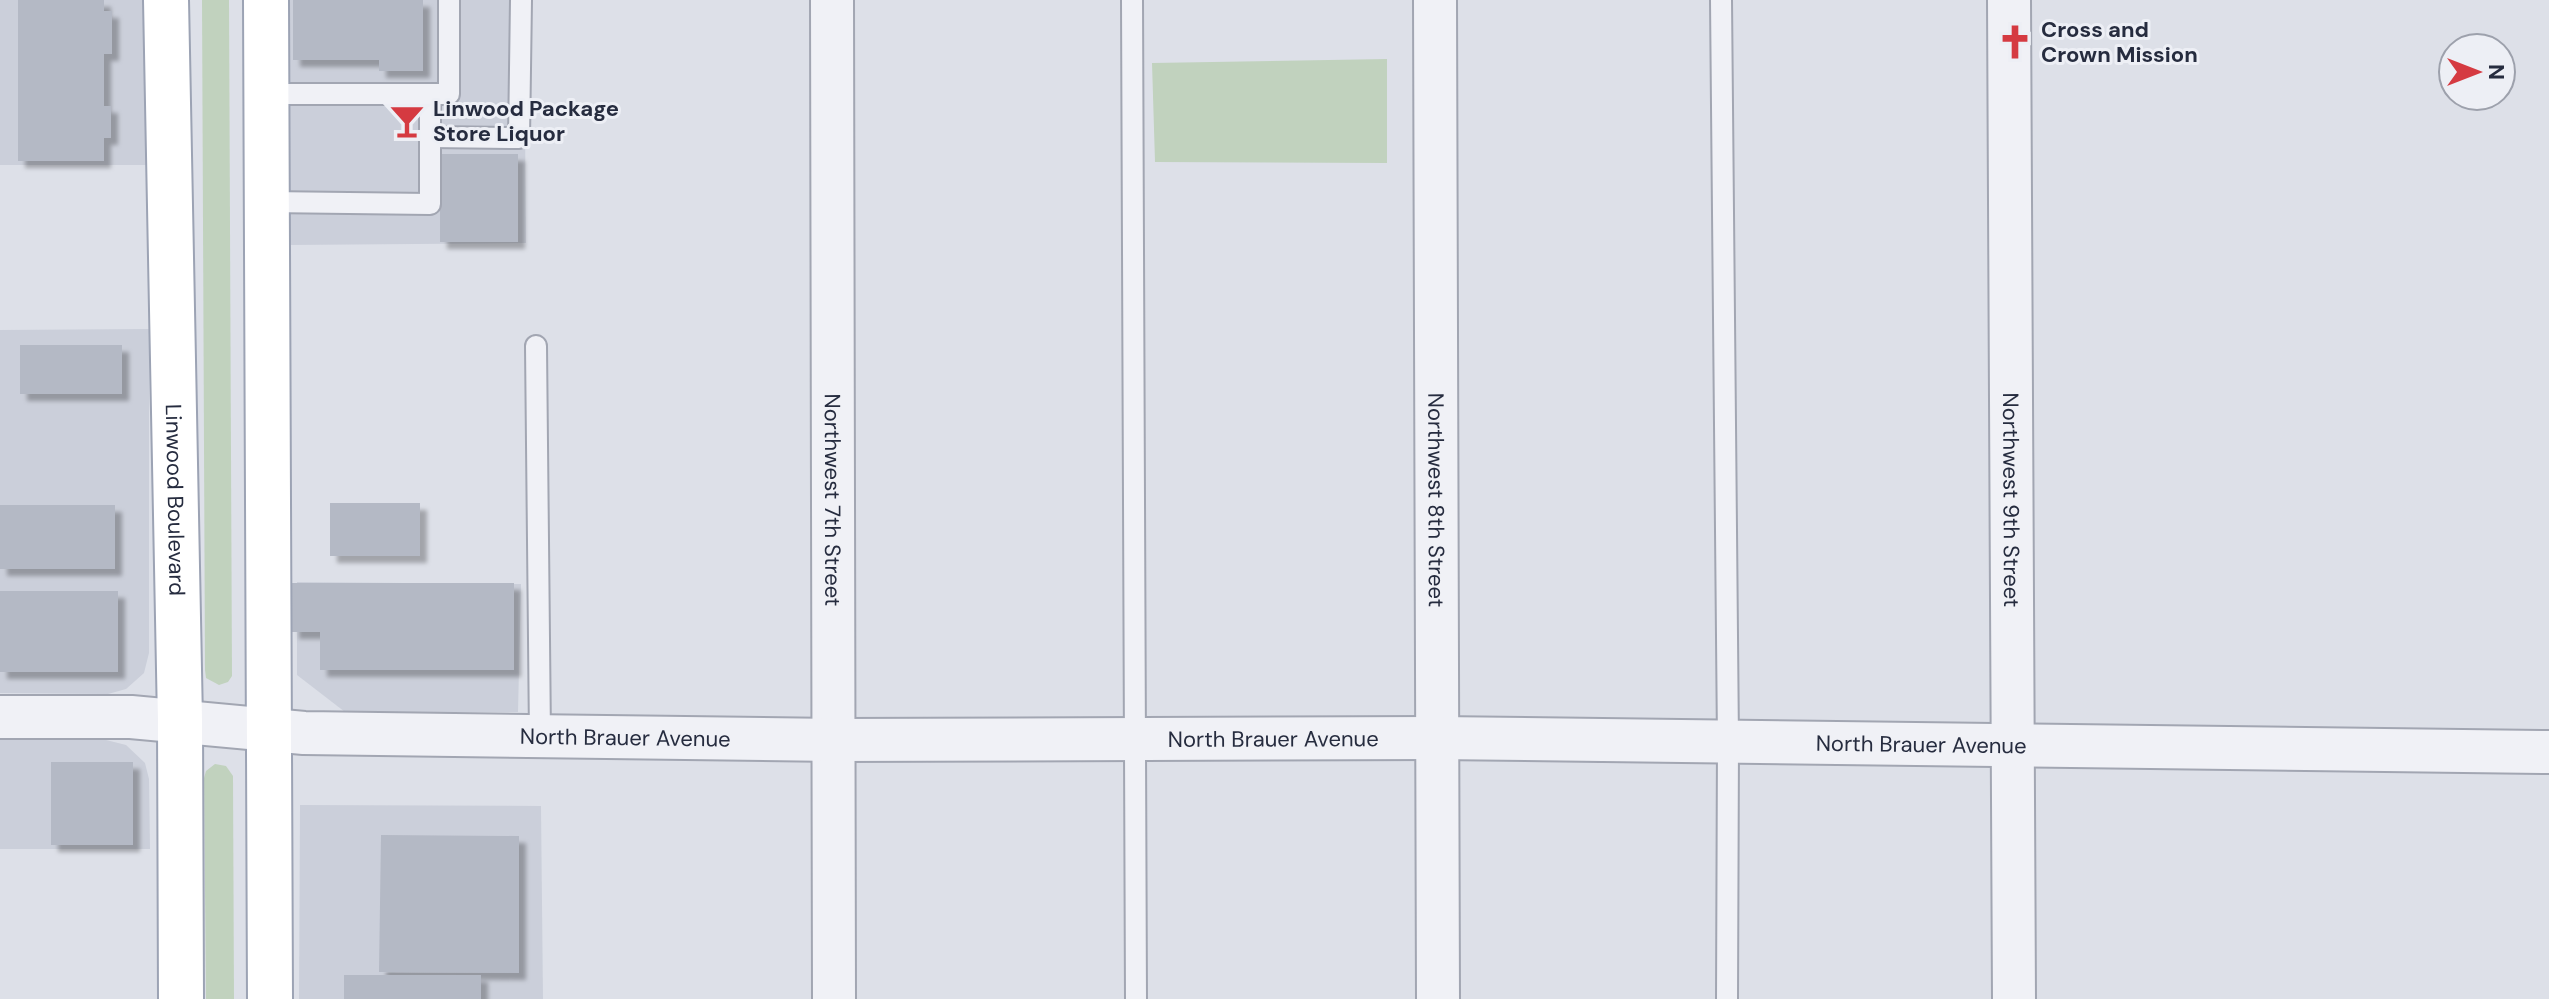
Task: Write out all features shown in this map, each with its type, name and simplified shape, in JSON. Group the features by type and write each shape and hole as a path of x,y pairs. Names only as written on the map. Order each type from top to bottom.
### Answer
{"main road":[{"name":"Linwood Boulevard","path":"166,0 180,721 181,999"},
{"path":"266,0 270,999"}],"street":[{"name":"Northwest 7th Street","path":"832,0 836,740 834,999"},
{"name":"Northwest 8th Street","path":"1435,0 1438,999"},
{"name":"Northwest 9th Street","path":"2009,0 2014,999"},
{"name":"North Brauer Avenue","path":"0,717 131,717 304,733 836,740 1437,738 2549,752"}],"lane":[{"path":"266,94 449,94 449,0"},
{"path":"431,137 519,138 521,0"},
{"path":"1132,0 1136,999"},
{"path":"1721,0 1728,742 1727,999"},
{"path":"267,202 430,204 430,94"},
{"path":"536,346 540,736"}],"shaded area":[{"path":"0,0 147,0 148,165 0,165"},
{"name":"Linwood Package Store Liquor","path":"288,0 524,0 526,243 289,245"},
{"path":"149,329 149,653 144,673 126,689 108,694 0,693 0,330"},
{"path":"297,582 521,584 518,712 345,712 297,675"},
{"path":"0,737 102,739 126,745 145,763 149,779 150,849 0,849"},
{"path":"300,805 541,806 543,999 299,999"}],"green space":[{"path":"202,0 229,0 232,676 228,682 219,685 206,678 205,670"},
{"path":"1387,59 1387,163 1155,162 1152,63"},
{"path":"215,764 226,766 233,776 234,999 206,999 204,778 206,771"}],"building":[{"path":"18,0 104,0 104,11 112,11 112,54 104,54 104,106 111,106 111,138 104,138 104,161 18,161"},
{"path":"293,0 423,0 423,71 379,71 379,60 293,60"},
{"path":"440,154 518,154 518,242 440,242"},
{"path":"20,345 122,345 122,394 20,394"},
{"path":"330,503 420,503 420,556 330,556"},
{"path":"0,505 115,505 115,569 0,569"},
{"path":"292,583 514,583 514,670 320,670 320,632 292,632"},
{"path":"0,591 118,591 118,672 0,672"},
{"path":"51,762 133,762 133,845 51,845"},
{"path":"381,835 519,836 519,973 379,972"},
{"path":"344,975 481,975 481,999 344,999"}],"place":[{"name":"Cross and Crown Mission","path":"2015,42"},
{"name":"Linwood Package Store Liquor","path":"407,121"}]}
